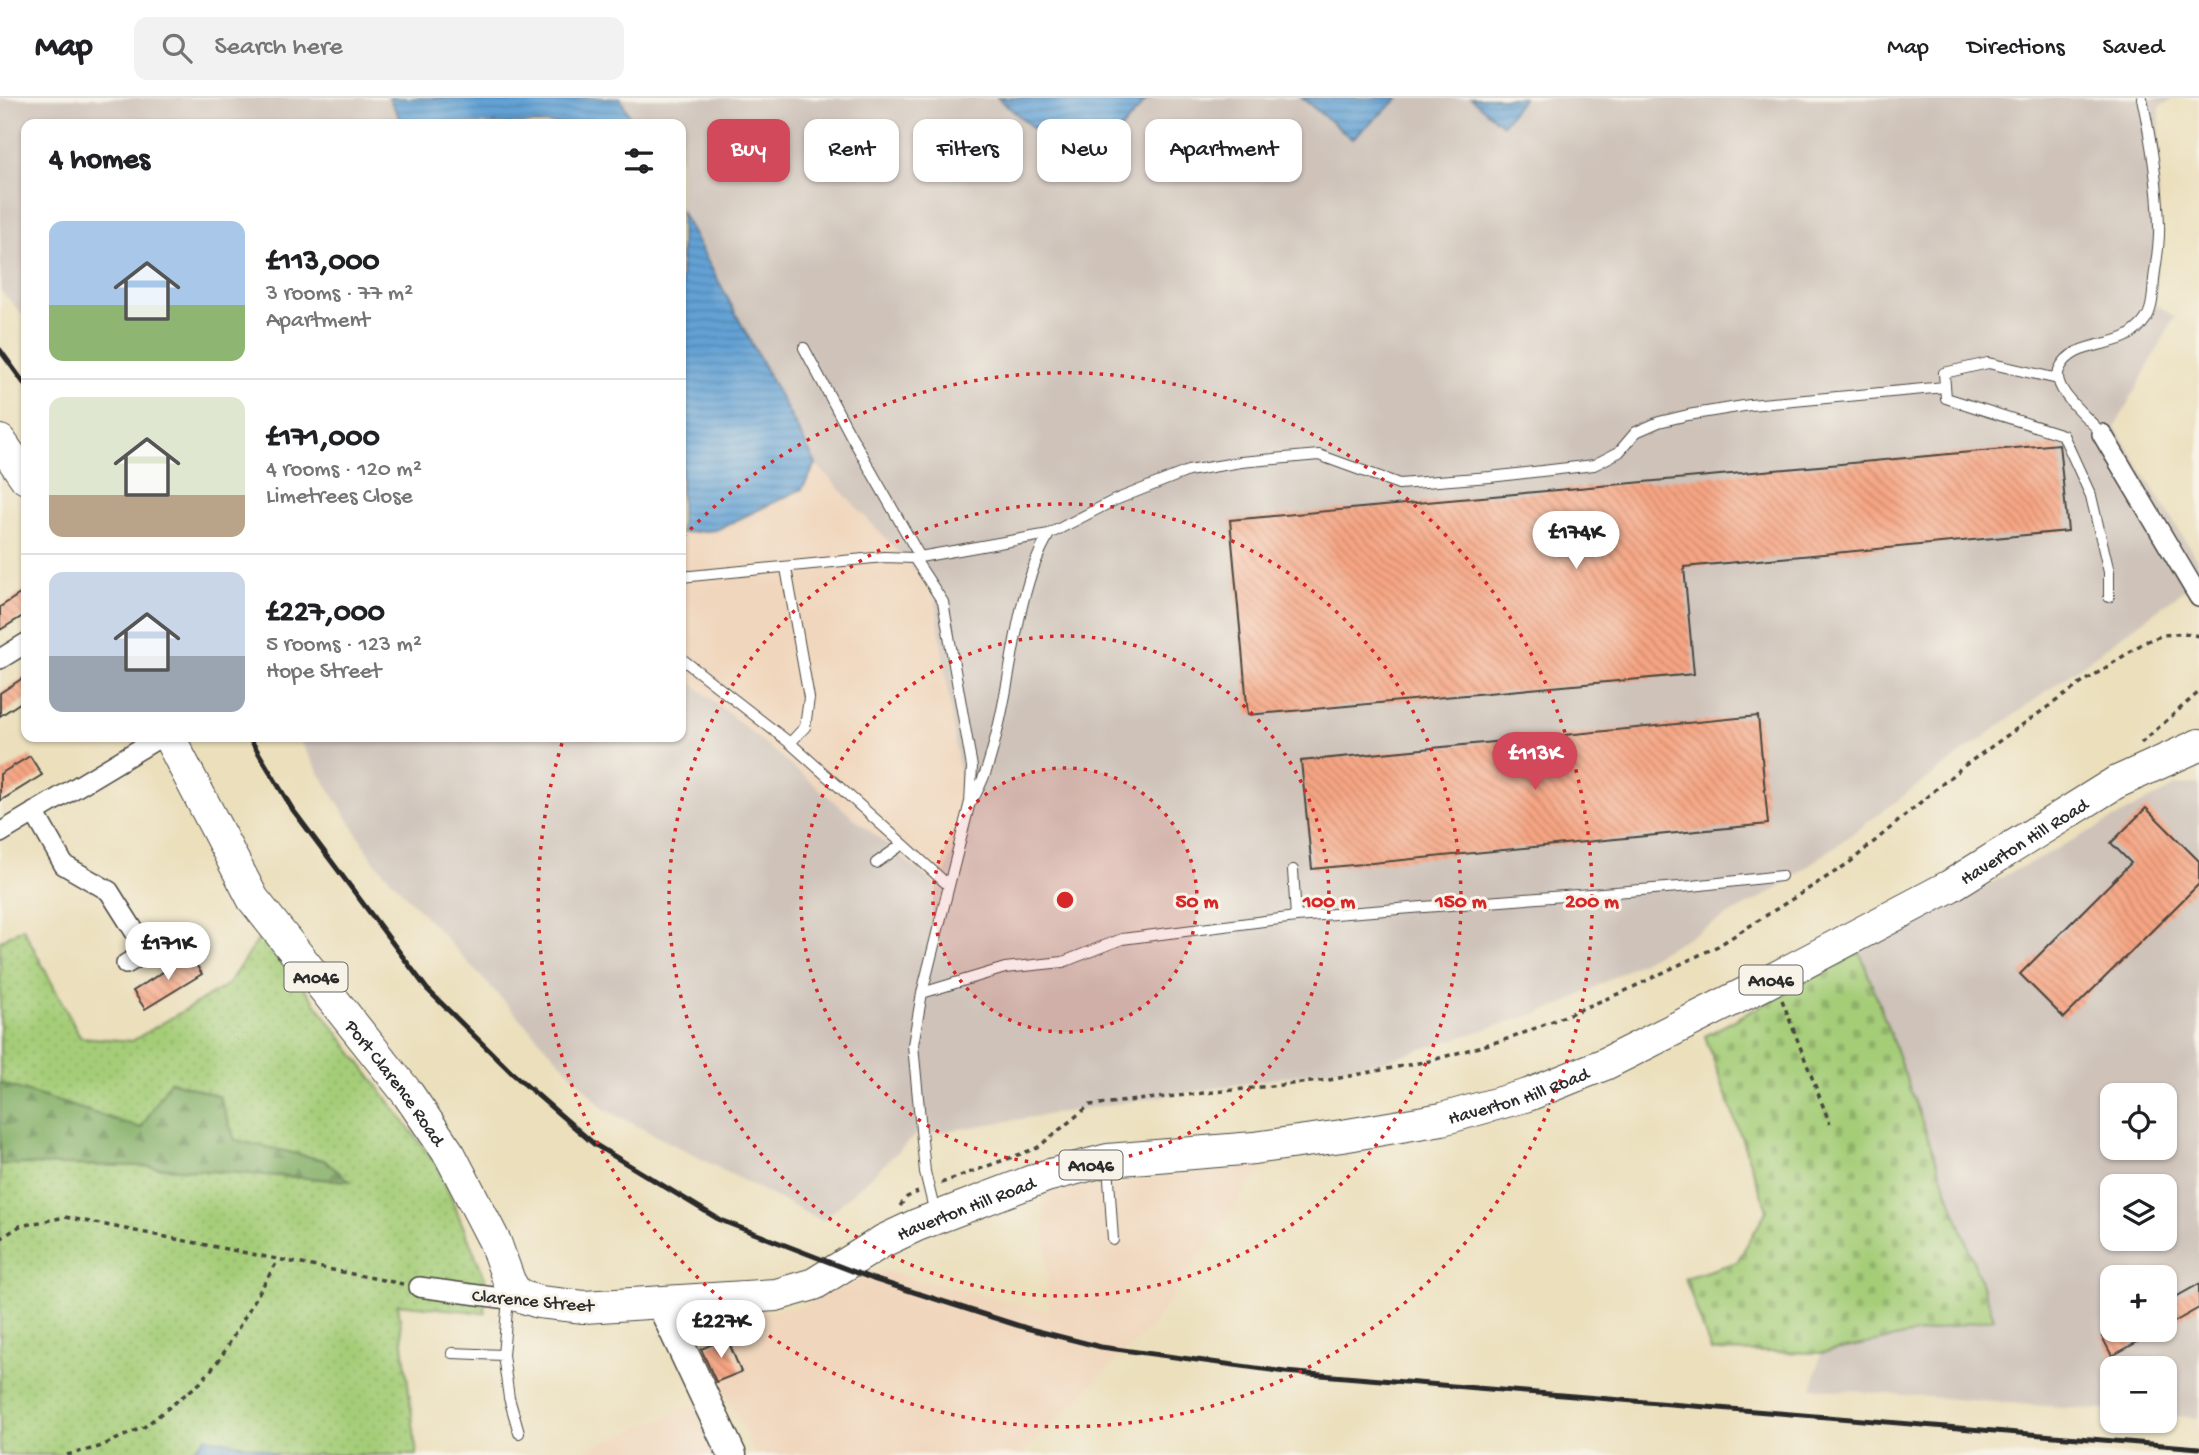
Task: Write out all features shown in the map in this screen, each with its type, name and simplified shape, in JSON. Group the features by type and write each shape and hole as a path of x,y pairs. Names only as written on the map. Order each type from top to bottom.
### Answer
{"main road":[{"name":"Port Clarence Road","path":"172,742 253,899 408,1094 450,1155 495,1242 513,1297"},
{"name":"Haverton Hill Road","path":"814,1284 883,1241 936,1217 1046,1176 1108,1160 1254,1148 1342,1136 1442,1119 1528,1096 1605,1064 1773,979 1950,886 2115,783 2190,753"},
{"name":"Clarence Street","path":"513,1297 584,1307 776,1295 814,1284"},
{"path":"660,1302 732,1455"}],"street":[{"path":"2102,433 2196,586"},
{"path":"0,659 21,646"},
{"path":"0,832 152,742"},
{"path":"34,812 64,865 109,891 147,951"},
{"path":"126,964 169,939"},
{"name":"Clarence Street","path":"419,1287 513,1297"}],"lane":[{"path":"2102,433 2062,391 2057,379 2059,369 2069,357 2092,345 2129,335 2146,320 2153,295 2159,228 2154,167 2142,98"},
{"path":"804,348 943,603 972,767 971,802 922,993 914,1045 925,1172 936,1217"},
{"path":"2057,379 1988,363 1944,373 1946,398 2063,435 2091,496 2109,572 2109,597"},
{"path":"686,577 884,557 917,557 1049,534 1115,500 1188,471 1241,462 1319,454 1399,484 1490,477 1594,465 1619,452 1636,432 1659,422 1688,415 1750,405 1945,387"},
{"path":"971,802 983,782 992,753 1009,685 1021,608 1040,549 1049,534"},
{"path":"786,568 809,698 804,727 790,743"},
{"path":"686,662 790,743 949,886"},
{"path":"876,863 903,844"},
{"path":"1293,870 1296,918"},
{"path":"922,993 1005,968 1063,962 1122,939 1296,918 1692,886 1781,876"},
{"path":"1108,1160 1113,1240"},
{"path":"513,1297 503,1355 509,1398 519,1433"},
{"path":"452,1353 503,1355"}],"path":[{"path":"899,1208 907,1196 1037,1148 1090,1105 1329,1080 1429,1061 1514,1037 1625,991 1718,946 1849,863 1961,768 2145,642 2163,635 2184,633 2199,636"},
{"path":"1773,979 1830,1124"},
{"path":"0,1239 20,1227 65,1217 419,1287"},
{"path":"67,1455 99,1447 144,1427 200,1383 220,1359 278,1260"}],"shaded area":[{"path":"0,98 389,98 400,119 21,119 21,313 0,290"},
{"path":"620,98 998,98 1023,119 913,119 913,182 1023,182 1023,119 1037,131 1037,182 1131,182 1130,119 1148,98 1302,98 1352,139 1399,98 1471,98 1502,124 1523,98 2173,98 2160,107 2156,304 2175,317 2115,427 2199,563 2199,579 1777,889 1560,1006 1383,1061 915,1136 822,1221 604,1109 374,861 300,742 686,742 686,678 940,889 965,813 934,590 816,464 686,220 686,119 631,119"},
{"path":"816,464 934,590 965,813 940,889 686,678 686,533 716,530 802,489"},
{"path":"2199,784 2199,1418 2177,1416 2177,1356 2100,1356 2100,1410 1812,1388 1821,1353 1994,1317 1860,952 2176,786"},
{"path":"1264,1164 1152,1325 1021,1455 756,1455 690,1321 800,1307 880,1270 1049,1311 1043,1192"},
{"path":"692,1406 718,1455 573,1455"}],"green space":[{"path":"23,928 80,1037 132,1041 227,985 263,933 438,1167 485,1278 485,1313 398,1304 417,1455 0,1455 0,1148 52,1165 138,1166 348,1181 324,1160 235,1140 219,1096 171,1081 141,1128 0,1083 0,941"},
{"path":"1860,952 1994,1318 1821,1353 1711,1351 1685,1278 1737,1262 1767,1210 1705,1036"},
{"path":"170,1081 219,1096 235,1140 324,1160 350,1181 138,1166 0,1164 0,1083 141,1128"}],"water":[{"path":"389,98 620,98 631,119 400,119"},
{"path":"998,98 1148,98 1130,119 1037,119 1037,131"},
{"path":"1302,98 1399,98 1352,139"},
{"path":"1471,98 1523,98 1502,125"},
{"path":"686,220 816,464 802,489 716,530 686,533"},
{"path":"206,1437 264,1449 276,1455 189,1455"}],"building":[{"path":"2059,444 2068,531 1684,567 1694,674 1248,715 1230,520"},
{"path":"21,593 21,617 0,630 0,607"},
{"path":"21,679 21,702 0,716 0,693"},
{"path":"1758,716 1768,824 1312,869 1301,761"},
{"path":"30,756 42,775 0,801 0,774"},
{"path":"2146,808 2199,861 2199,884 2064,1018 2020,974 2131,863 2111,843"},
{"path":"190,955 202,974 145,1009 133,991"},
{"path":"2199,1284 2199,1308 2177,1320 2177,1296"},
{"path":"727,1338 741,1372 716,1382 701,1349"},
{"path":"2105,1342 2137,1342 2112,1356"}],"railway":[{"path":"0,350 21,379"},
{"path":"252,742 293,810 427,989 512,1073 594,1144 720,1220 873,1279 1026,1328 1101,1347 1285,1372 2199,1448"}]}
